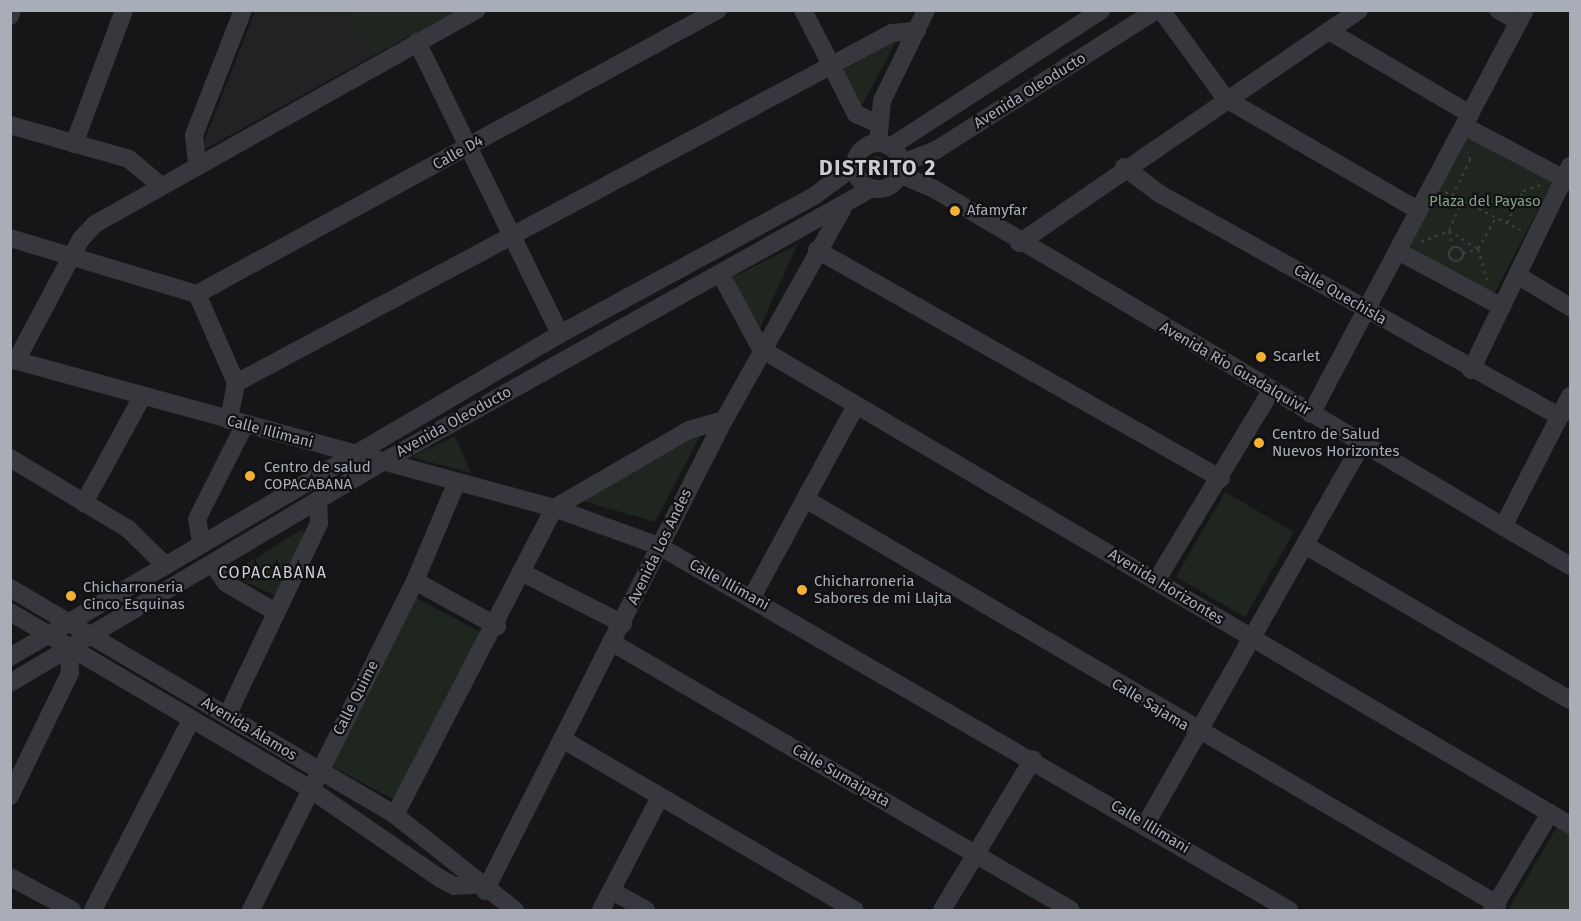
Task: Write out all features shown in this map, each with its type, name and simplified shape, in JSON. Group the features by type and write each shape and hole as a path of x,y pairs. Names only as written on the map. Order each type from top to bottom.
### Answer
{"street":[{"path":"10,16 12,10"},
{"path":"74,144 124,10"},
{"path":"197,163 194,135 243,10"},
{"path":"13,360 71,255 95,224 159,184 477,10"},
{"name":"Calle D4","path":"197,294 718,10"},
{"path":"803,10 829,66 856,114 876,123"},
{"path":"884,145 864,147 855,166 872,188 888,187 899,169 884,145 876,123 926,10"},
{"name":"Avenida Oleoducto","path":"884,145 1102,10"},
{"path":"1159,10 1226,99 1419,211"},
{"name":"Avenida Oleoducto","path":"899,169 936,150 1159,10"},
{"path":"1019,243 1124,167 1359,10"},
{"path":"1311,414 1522,16 1498,10"},
{"path":"236,383 892,33 917,31"},
{"path":"1329,31 1467,120 1563,177 1471,370"},
{"path":"417,42 560,334"},
{"path":"10,125 129,159 159,184"},
{"name":"Avenida Oleoducto","path":"10,657 352,454 560,334 814,196 855,166"},
{"name":"Calle Quechisla","path":"1124,167 1161,194 1471,370 1560,417"},
{"name":"Avenida Río Guadalquivir","path":"899,169 1019,243 1570,566"},
{"name":"Avenida Oleoducto","path":"10,683 381,463 721,274 843,209 872,188"},
{"name":"Avenida Los Andes","path":"481,888 562,739 611,642 623,624 659,546 723,420 817,250 843,209"},
{"path":"10,238 197,294 236,383 237,422 197,519 201,543"},
{"path":"817,250 1221,479"},
{"path":"1398,251 1502,307"},
{"path":"721,274 761,349"},
{"path":"1517,275 1570,307"},
{"name":"Avenida Horizontes","path":"761,349 855,407 1570,825"},
{"name":"Calle Illimani","path":"13,360 456,484 554,508 659,546 1033,759 1289,910"},
{"path":"1156,581 1221,479 1271,391"},
{"path":"1503,526 1570,396"},
{"path":"84,503 142,397"},
{"path":"752,597 807,500 855,407"},
{"path":"395,815 525,574 554,508 689,430 723,420"},
{"path":"1146,825 1201,735 1253,639 1308,547 1362,444"},
{"path":"10,458 144,541 165,565"},
{"name":"Calle Quime","path":"257,908 310,789 415,581 456,484"},
{"path":"227,716 274,611 319,523 318,500"},
{"name":"Calle Sajama","path":"807,500 1495,907"},
{"path":"1308,547 1570,700"},
{"path":"212,562 226,583 274,611"},
{"path":"525,574 623,624"},
{"path":"415,581 498,626"},
{"name":"Avenida Álamos","path":"10,588 395,815 465,866 481,888 515,910"},
{"name":"Avenida Álamos","path":"10,612 310,789 441,879 454,886 481,888"},
{"name":"Calle Sumaipata","path":"611,642 1071,910"},
{"path":"11,796 70,673 69,647"},
{"path":"93,910 191,720"},
{"path":"562,739 855,910"},
{"path":"942,910 1033,759"},
{"path":"602,910 660,797"},
{"path":"1495,907 1550,813"},
{"path":"10,877 72,910"},
{"path":"612,891 645,910"}],"path":[{"path":"1452,196 1470,159 1467,149"},
{"path":"1507,223 1523,191 1563,177"},
{"path":"1437,189 1523,231"},
{"path":"1462,200 1449,231 1452,260 1462,253 1478,249 1496,218"},
{"path":"1417,243 1449,231"},
{"path":"1449,231 1478,249 1490,291"},
{"path":"1452,248 1462,253"}],"shaded area":[{"path":"255,11 345,11 373,56 200,152"}],"green space":[{"path":"345,11 457,11 373,56"},
{"path":"897,40 859,111 842,71"},
{"name":"Plaza del Payaso","path":"1464,131 1553,181 1493,296 1404,249"},
{"path":"877,156 885,159 888,167 885,175 877,178 869,175 866,167 869,159"},
{"path":"797,245 760,328 731,278"},
{"path":"701,434 655,522 583,501"},
{"path":"455,436 471,473 411,457"},
{"path":"1225,492 1294,532 1245,617 1176,577"},
{"path":"301,530 306,533 279,597 243,581 241,567"},
{"path":"414,597 481,632 395,800 331,766"},
{"path":"1559,823 1570,829 1570,910 1508,910"}],"place":[{"name":"Afamyfar","path":"955,211"},
{"name":"Scarlet","path":"1261,357"},
{"name":"Centro de Salud Nuevos Horizontes","path":"1259,443"},
{"name":"Centro de salud COPACABANA","path":"250,476"},
{"name":"Chicharroneria Sabores de mi Llajta","path":"802,590"},
{"name":"Chicharroneria Cinco Esquinas","path":"71,596"}],"district":[{"name":"DISTRITO 2","path":"878,168"},
{"name":"COPACABANA","path":"273,573"}]}
